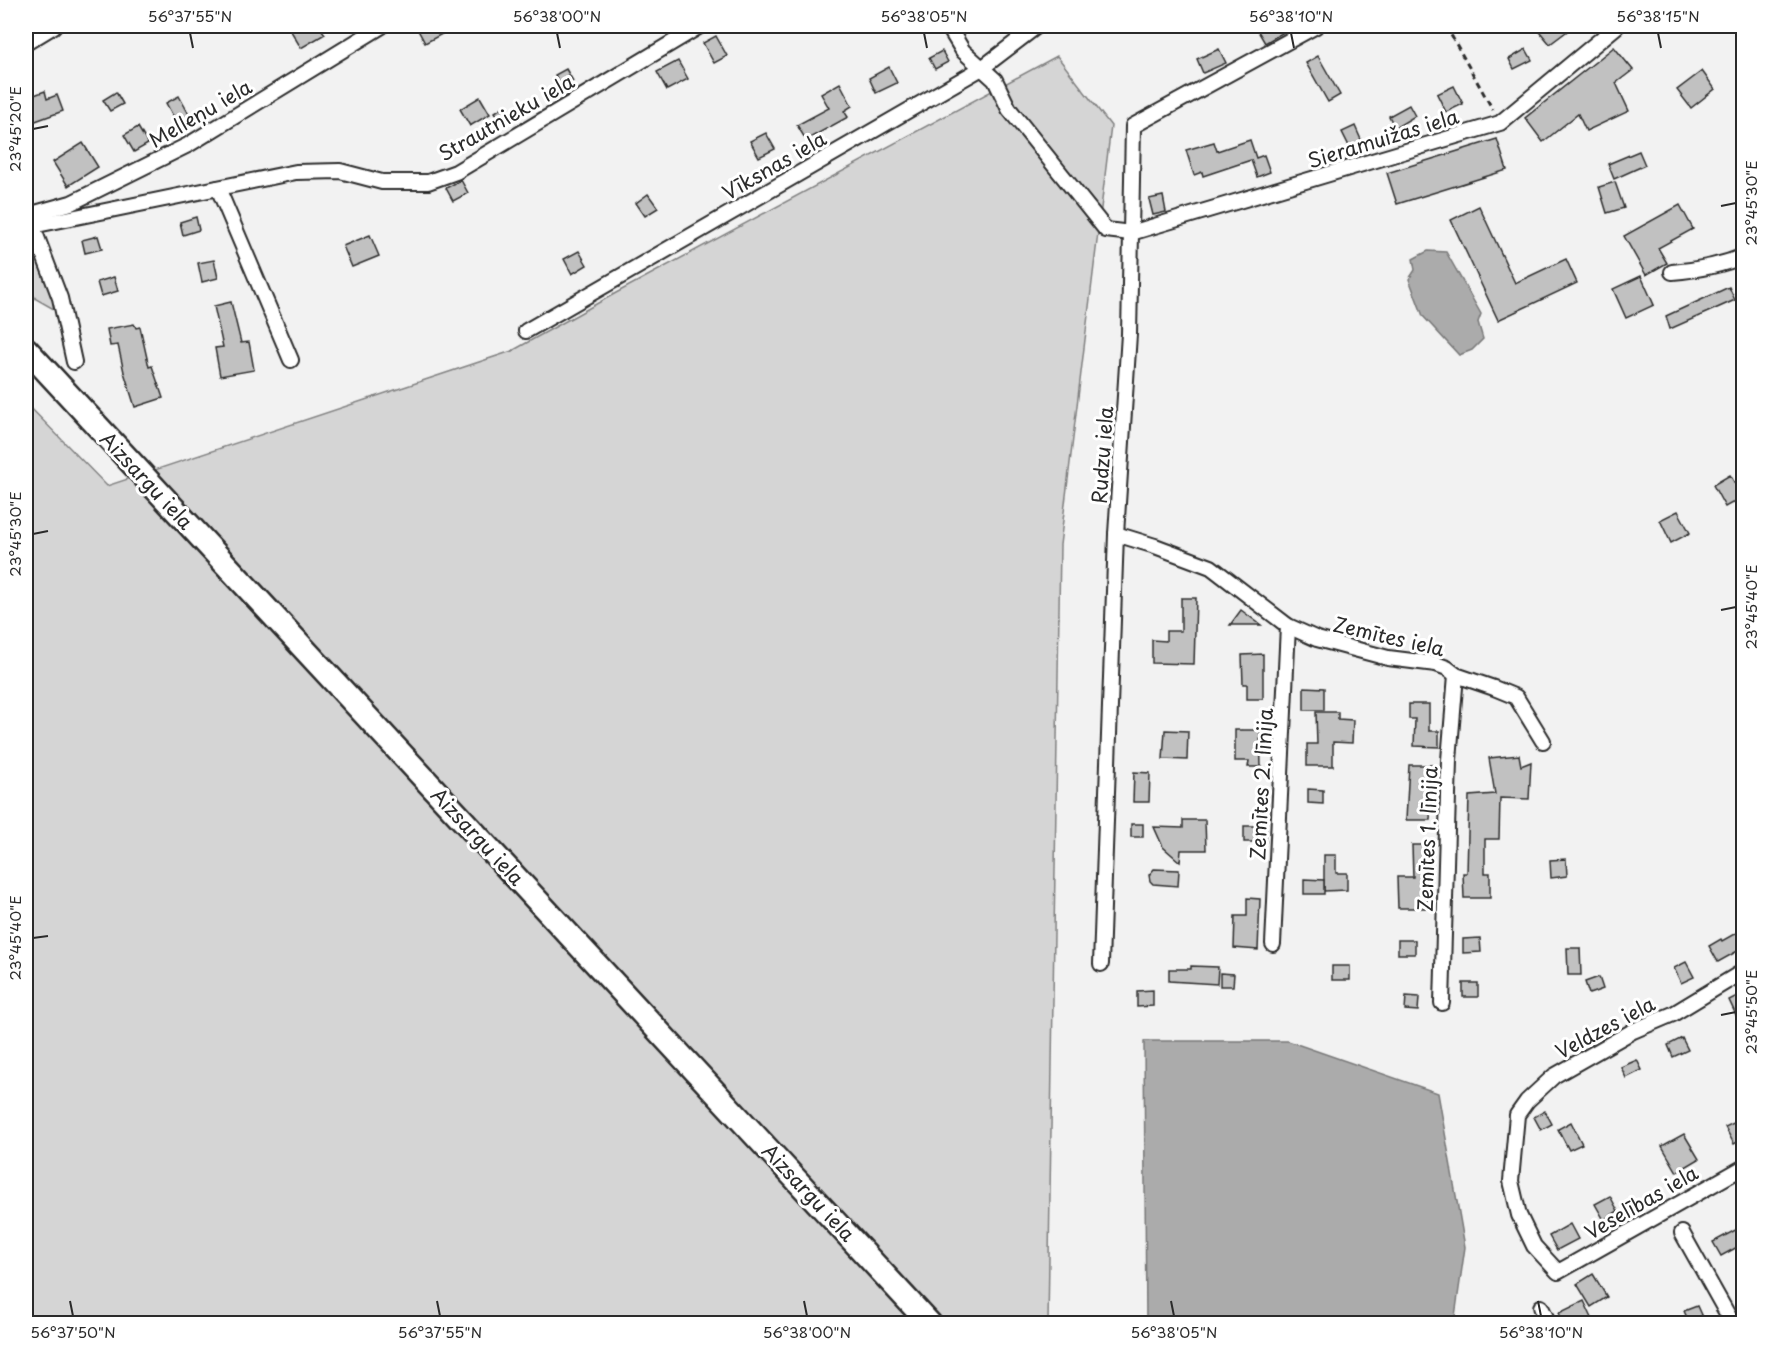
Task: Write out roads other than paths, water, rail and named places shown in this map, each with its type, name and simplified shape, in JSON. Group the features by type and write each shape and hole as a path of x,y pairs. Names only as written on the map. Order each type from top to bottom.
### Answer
{"highway":[{"name":"Aizsargu iela","path":"26,349 930,1323"}],"street":[{"path":"26,43 54,26"},
{"name":"Melleņu iela","path":"29,216 71,203 188,145 382,26"},
{"name":"Strautnieku iela","path":"29,216 218,188 296,172 340,171 382,182 428,182 456,172 700,26"},
{"path":"948,26 963,51 995,80 1009,110 1106,230 1131,233"},
{"name":"Vīksnas iela","path":"526,331 982,68 1036,26"},
{"name":"Rudzu iela","path":"1101,964 1116,534 1129,334 1133,126 1316,26"},
{"name":"Sieramuižas iela","path":"1131,233 1500,123 1617,26"},
{"path":"218,188 291,360"},
{"path":"29,216 60,298 75,362"},
{"path":"1672,272 1721,265 1743,256"},
{"name":"Zemītes iela","path":"1116,534 1211,567 1288,626 1317,639 1388,658 1436,664 1456,675 1516,698 1543,741"},
{"name":"Zemītes 2. līnija","path":"1273,944 1288,626"},
{"name":"Zemītes 1. līnija","path":"1442,1003 1449,760 1456,675"},
{"name":"Veldzes iela","path":"1558,1272 1534,1246 1520,1215 1511,1181 1517,1115 1527,1101 1554,1076 1633,1031 1673,1014 1743,971"},
{"name":"Veselības iela","path":"1558,1272 1743,1167"},
{"path":"1682,1233 1733,1323"},
{"path":"1541,1307 1549,1323"}]}
